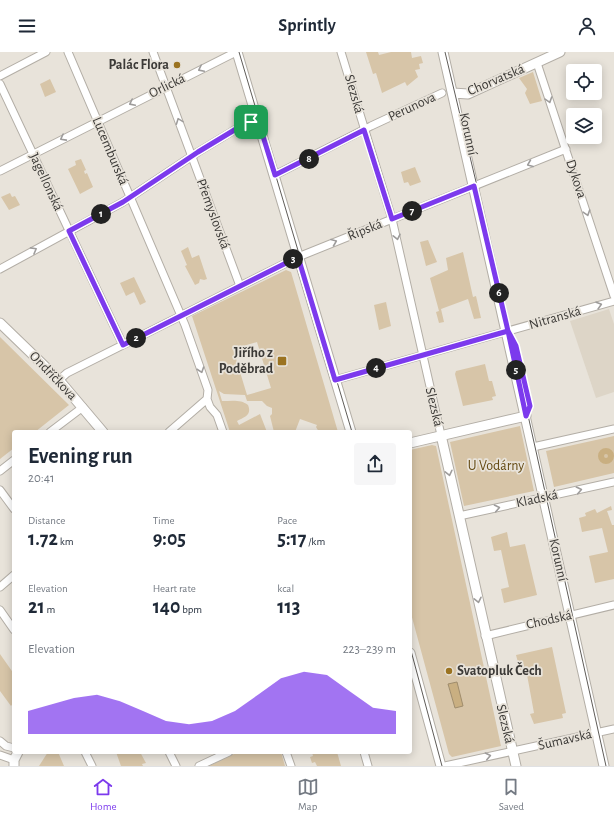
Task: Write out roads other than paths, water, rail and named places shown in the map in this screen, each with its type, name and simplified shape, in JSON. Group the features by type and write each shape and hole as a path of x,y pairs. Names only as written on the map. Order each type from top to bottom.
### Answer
{"street":[{"path":"0,76 46,52"},
{"name":"Lucemburská","path":"68,52 181,316 208,390 207,400"},
{"name":"Přemyslovská","path":"153,52 240,286"},
{"path":"237,52 350,430"},
{"name":"Orlická","path":"0,171 166,86 237,52"},
{"name":"Slezská","path":"341,52 392,219 511,751 516,766"},
{"name":"Korunní","path":"443,52 508,331 590,703 610,766"},
{"name":"Chorvatská","path":"453,93 468,94 560,52"},
{"name":"Dykova","path":"537,62 614,296"},
{"name":"Jagellonská","path":"0,84 123,345"},
{"name":"Perunova","path":"275,175 442,93"},
{"path":"0,269 130,198 192,156 241,126 258,120"},
{"name":"Řipská","path":"59,380 67,373 298,257 392,219 473,183 566,149"},
{"name":"Nitranská","path":"335,380 614,301"},
{"name":"Ondříčkova","path":"0,323 59,380 101,430"},
{"path":"171,430 207,400 210,407 217,415 221,430"},
{"path":"53,430 82,407"},
{"path":"412,442 526,416"},
{"path":"533,447 614,429"},
{"path":"0,470 12,461"},
{"name":"Kladská","path":"459,516 614,482"},
{"path":"0,490 12,506"},
{"path":"0,588 12,577"},
{"name":"Chodská","path":"485,636 614,605"},
{"path":"0,610 12,627"},
{"path":"412,660 441,766"},
{"name":"Šumavská","path":"446,766 614,730"},
{"name":"Korunní","path":"600,733 604,766"},
{"path":"1,742 6,746 12,748"},
{"path":"1,742 2,755 15,759"},
{"path":"86,754 92,766"},
{"path":"170,754 176,766"},
{"path":"198,766 225,754"},
{"path":"287,754 291,766"},
{"path":"365,754 368,766"}],"waterway":[{"path":"604,451 608,451 610,452 611,456 610,460 604,461 601,458 601,454 604,451"}],"tram line":[{"path":"239,52 351,430"},
{"path":"445,52 477,186 606,766"},
{"path":"412,654 442,766"}],"place":[{"name":"Palác Flora","path":"177,65"},
{"name":"Jiřího z Poděbrad","path":"282,361"},
{"name":"Svatopluk Čech","path":"449,671"}],"park label":[{"name":"U Vodárny","path":"496,466"}]}
